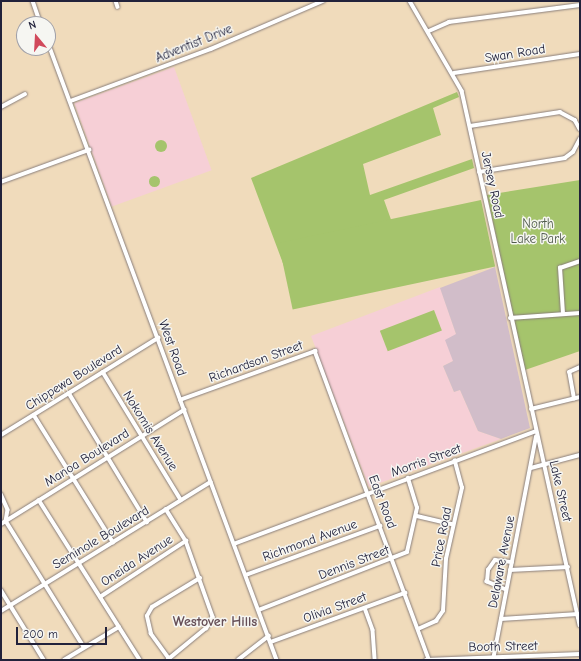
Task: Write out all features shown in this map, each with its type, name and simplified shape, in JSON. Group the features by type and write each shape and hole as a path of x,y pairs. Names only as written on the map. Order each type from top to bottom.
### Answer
{"street":[{"path":"33,1 38,16"},
{"path":"116,1 118,7"},
{"name":"Adventist Drive","path":"71,101 211,49 323,1"},
{"name":"Jersey Road","path":"410,1 454,73 470,126 510,318 536,431"},
{"path":"429,31 454,21 580,5"},
{"name":"Swan Road","path":"454,73 580,54"},
{"name":"West Road","path":"53,56 277,660"},
{"path":"1,107 25,94"},
{"path":"470,126 560,112 575,120 580,130"},
{"path":"479,172 565,158 580,139"},
{"path":"1,182 89,150"},
{"path":"563,314 560,268 580,261"},
{"path":"510,318 580,312"},
{"name":"Chippewa Boulevard","path":"1,435 158,338"},
{"name":"Richardson Street","path":"180,400 316,351"},
{"name":"East Road","path":"316,351 406,593 428,660"},
{"path":"574,399 569,372 580,367"},
{"name":"Nokomis Avenue","path":"103,372 181,500"},
{"path":"69,393 147,522"},
{"path":"531,409 580,397"},
{"name":"Manoa Boulevard","path":"1,524 184,410"},
{"path":"34,415 113,542"},
{"name":"Morris Street","path":"234,544 536,431"},
{"name":"Lake Street","path":"536,431 580,625"},
{"name":"Delaware Avenue","path":"493,658 537,436"},
{"path":"530,468 543,463 580,455"},
{"name":"Price Road","path":"418,628 436,621 443,611 445,564 462,484 455,461"},
{"name":"Dennis Street","path":"259,610 393,560 407,552 417,516 417,503 408,478"},
{"name":"Seminole Boulevard","path":"1,611 211,482"},
{"path":"1,494 8,510 6,521 84,648"},
{"path":"39,500 140,660"},
{"path":"166,510 186,542 200,578 213,617 207,628 168,659 151,634 146,616 152,607 200,578"},
{"path":"417,516 454,524"},
{"name":"Richmond Avenue","path":"246,575 380,526"},
{"name":"Oneida Avenue","path":"100,597 186,542"},
{"path":"506,590 487,582 488,570 497,559 512,562"},
{"path":"510,570 568,567"},
{"path":"1,590 44,660"},
{"name":"Olivia Street","path":"271,642 406,593"},
{"path":"365,608 373,630 375,660"},
{"path":"501,619 578,614"},
{"path":"64,660 119,627"},
{"path":"238,660 269,636"},
{"name":"Booth Street","path":"428,660 580,654"}],"shaded area":[{"path":"174,67 212,170 112,207 74,103"},
{"path":"495,267 530,428 501,439 478,431 460,390 454,392 443,366 453,361 445,340 456,334 440,288"},
{"path":"440,287 456,334 453,361 443,366 454,392 460,390 478,431 501,439 369,487 311,336"}],"green space":[{"path":"457,92 459,97 433,108 441,135 363,164 370,195 472,159 474,168 384,200 394,228 284,266 251,178"},
{"path":"163,140 166,141 166,151 159,152 156,151 155,144 156,141"},
{"path":"154,175 158,177 160,181 158,185 154,187 150,185 148,181 150,177"},
{"name":"North Lake Park","path":"580,180 580,351 525,370 487,195"},
{"path":"481,200 495,267 293,310 279,243"},
{"path":"434,310 442,331 388,351 380,331"}],"district":[{"name":"Westover Hills","path":"215,622"}]}
